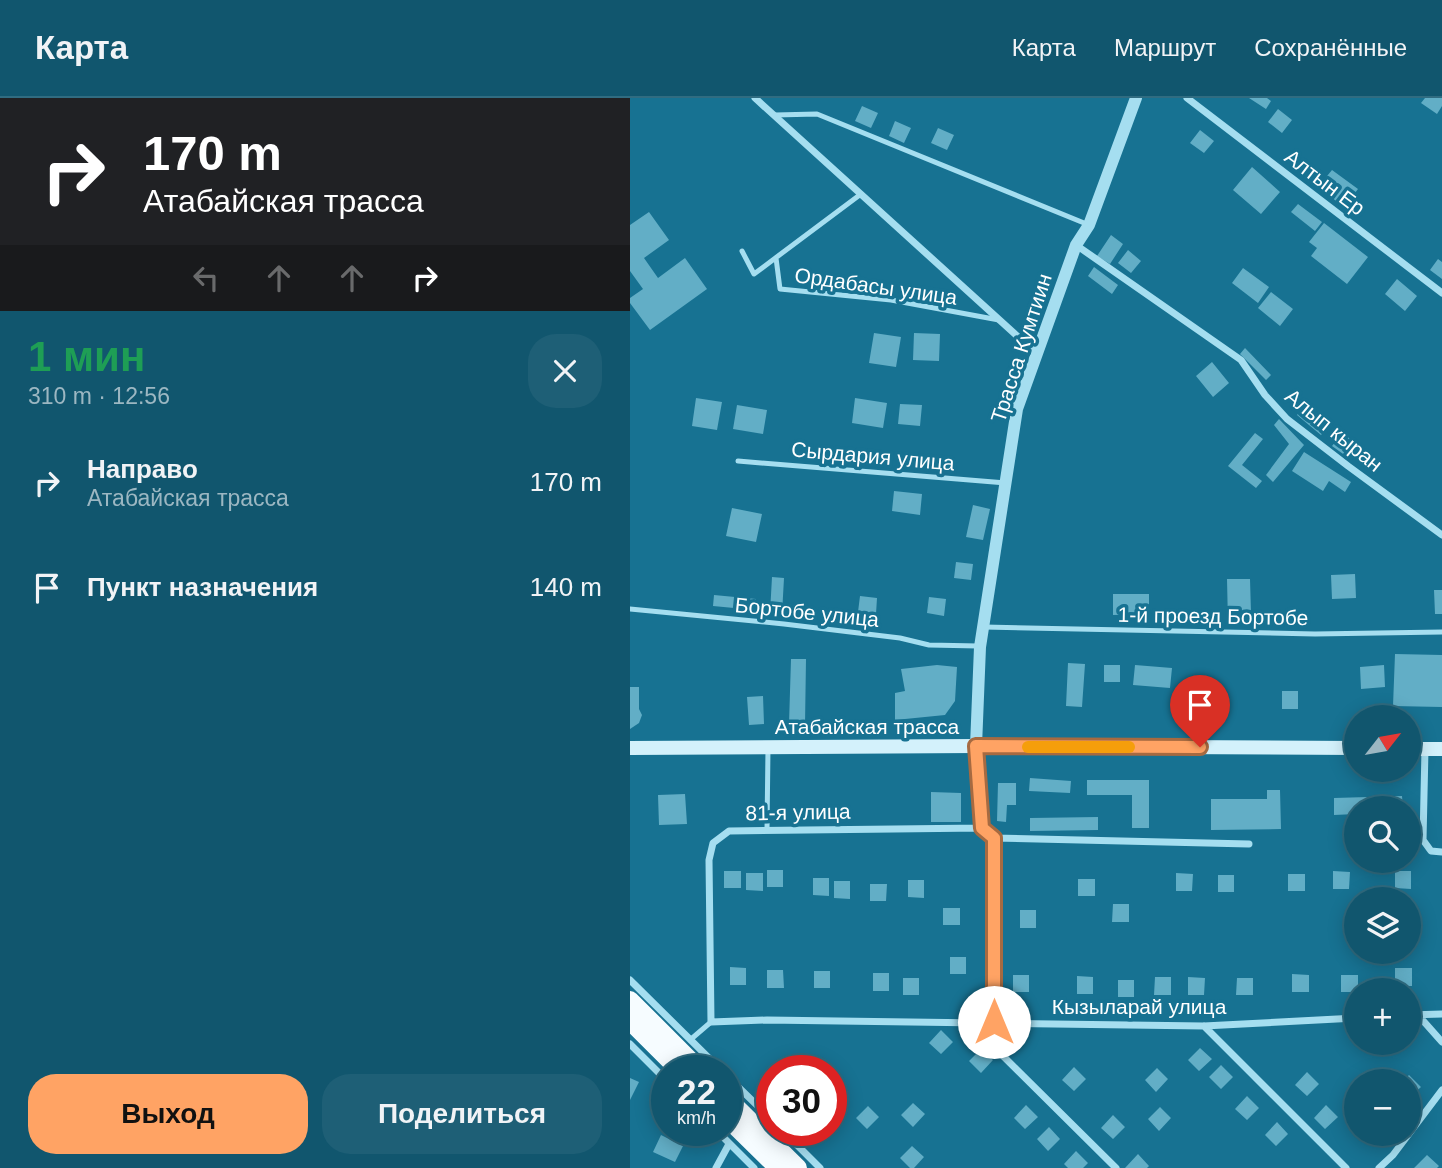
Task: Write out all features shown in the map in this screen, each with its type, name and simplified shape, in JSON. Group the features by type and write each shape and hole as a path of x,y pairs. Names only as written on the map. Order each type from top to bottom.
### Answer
{"highway":[{"path":"630,1000 685,1055"},
{"path":"630,1021 664,1055"},
{"path":"742,1113 798,1168"},
{"path":"742,1133 778,1168"}],"main road":[{"name":"Атабайская трасса","path":"630,748 1344,748"},
{"path":"1421,749 1442,749"}],"street":[{"path":"755,98 1037,354"},
{"name":"Трасса Кумтиин","path":"976,746 980,647 1017,409 1076,245 1088,225 1136,98"},
{"name":"Алтын Ер","path":"1187,98 1442,293"},
{"name":"Алып кыран","path":"1076,245 1241,360 1265,395 1287,419 1442,535"},
{"path":"976,746 982,828 994,838 1250,844"},
{"path":"1425,749 1423,840 1431,851 1442,852"},
{"name":"81-я улица","path":"711,1021 709,860 713,843 729,831 982,828"},
{"path":"994,838 994,1022 1002,1055 1116,1168"},
{"path":"630,980 705,1055"},
{"path":"1421,1015 1442,1014"},
{"path":"1421,1018 1442,1042"},
{"name":"Кызыларай улица","path":"711,1021 994,1022 1204,1027 1344,1019"},
{"path":"1204,1027 1346,1168"},
{"path":"630,1044 651,1065"},
{"path":"1379,1168 1393,1156 1442,1090"},
{"path":"742,1091 756,1105"},
{"path":"716,1168 728,1146"},
{"path":"731,1146 754,1168"},
{"path":"798,1146 820,1168"}],"lane":[{"path":"775,115 817,114 1088,225"},
{"path":"742,251 754,274 861,194"},
{"name":"Ордабасы улица","path":"776,258 780,289 891,300 999,320"},
{"name":"Сырдария улица","path":"738,461 1006,484"},
{"name":"Бортобе улица","path":"630,609 900,638 929,645 980,647"},
{"name":"1-й проезд Бортобе","path":"984,627 1315,634 1442,632"},
{"path":"767,829 768,748"},
{"path":"690,1040 711,1021"}],"building":[{"path":"1249,98 1267,98 1271,101 1266,109"},
{"path":"1425,98 1442,98 1442,106 1437,114 1421,103"},
{"path":"862,106 878,113 871,128 855,121"},
{"path":"1278,109 1292,120 1282,133 1268,122"},
{"path":"895,121 911,128 904,143 889,136"},
{"path":"938,128 954,135 947,150 931,143"},
{"path":"1200,130 1214,141 1204,153 1190,143"},
{"path":"1252,167 1280,192 1261,214 1233,190"},
{"path":"1332,170 1358,189 1344,207 1318,187"},
{"path":"1298,204 1322,222 1315,231 1291,212"},
{"path":"649,212 669,240 644,258 658,278 685,258 707,289 650,330 630,303 630,298 643,289 630,271 630,225"},
{"path":"1324,223 1368,257 1347,284 1311,256 1317,248 1309,242"},
{"path":"1111,235 1123,244 1110,264 1097,256"},
{"path":"1128,250 1141,261 1131,273 1118,263"},
{"path":"1438,259 1442,262 1442,279 1430,270"},
{"path":"1094,267 1118,285 1112,294 1088,276"},
{"path":"1243,268 1269,287 1258,303 1232,283"},
{"path":"1397,279 1417,296 1405,311 1385,294"},
{"path":"1271,292 1293,309 1280,326 1258,308"},
{"path":"874,333 901,337 896,367 869,363"},
{"path":"914,333 940,334 939,361 913,360"},
{"path":"1245,348 1271,375 1266,380 1240,354"},
{"path":"1212,362 1229,383 1213,397 1196,376"},
{"path":"696,398 722,402 717,430 692,426"},
{"path":"855,398 887,403 883,428 852,423"},
{"path":"900,404 922,405 920,426 898,424"},
{"path":"737,405 767,410 763,434 733,429"},
{"path":"1304,407 1328,427 1321,435 1297,415"},
{"path":"1279,419 1304,445 1273,482 1266,475 1289,444 1274,425"},
{"path":"1255,433 1263,439 1242,465 1262,481 1256,488 1228,466"},
{"path":"1343,433 1356,444 1346,456 1332,446"},
{"path":"1304,452 1351,482 1345,492 1329,481 1323,491 1292,471"},
{"path":"894,491 922,494 920,515 892,511"},
{"path":"973,505 990,509 983,540 966,537"},
{"path":"732,508 762,514 756,542 726,536"},
{"path":"956,562 973,564 971,580 954,578"},
{"path":"1355,574 1356,598 1332,599 1331,575"},
{"path":"772,577 784,578 782,614 770,613"},
{"path":"1227,579 1250,579 1251,613 1291,612 1291,624 1228,624"},
{"path":"1434,590 1442,590 1442,614 1435,614"},
{"path":"1113,594 1149,594 1149,614 1113,615"},
{"path":"714,595 756,599 755,610 713,606"},
{"path":"860,596 877,598 876,614 858,612"},
{"path":"929,597 946,599 944,616 927,613"},
{"path":"1395,654 1442,655 1442,707 1393,705"},
{"path":"791,659 806,659 805,725 789,724"},
{"path":"1068,663 1085,664 1082,707 1066,706"},
{"path":"937,665 957,667 955,701 945,715 895,720 895,693 905,691 901,669"},
{"path":"1104,665 1120,665 1120,682 1104,682"},
{"path":"1135,665 1172,668 1170,688 1133,685"},
{"path":"1384,665 1385,687 1361,689 1360,667"},
{"path":"630,687 639,687 639,709 642,715 639,723 630,729"},
{"path":"1282,691 1298,691 1298,709 1282,709"},
{"path":"763,696 764,724 749,725 747,697"},
{"path":"1197,700 1213,701 1213,718 1197,718"},
{"path":"1030,778 1071,781 1070,793 1029,791"},
{"path":"1087,780 1149,780 1149,828 1132,828 1132,795 1087,795"},
{"path":"998,783 1016,783 1016,805 1007,805 1006,822 997,821"},
{"path":"1267,790 1280,790 1281,829 1211,830 1211,799 1267,799"},
{"path":"931,792 961,793 961,822 931,822"},
{"path":"685,794 687,824 659,825 658,795"},
{"path":"1334,798 1344,798 1344,815 1334,815"},
{"path":"1098,817 1098,830 1030,831 1030,818"},
{"path":"767,870 783,870 783,887 767,887"},
{"path":"724,871 741,871 741,888 724,888"},
{"path":"1333,871 1350,873 1349,887 1333,889"},
{"path":"746,873 763,873 763,891 746,890"},
{"path":"1176,873 1193,874 1192,891 1176,891"},
{"path":"1395,873 1411,873 1411,887 1395,887"},
{"path":"1288,874 1305,874 1305,891 1288,891"},
{"path":"1218,875 1234,875 1234,892 1218,892"},
{"path":"813,878 829,878 829,896 813,895"},
{"path":"1078,879 1095,879 1095,896 1078,896"},
{"path":"908,880 924,880 924,898 908,897"},
{"path":"834,881 850,881 850,899 834,898"},
{"path":"870,884 887,884 886,901 870,901"},
{"path":"1113,904 1129,904 1129,922 1112,922"},
{"path":"943,908 960,908 960,925 943,925"},
{"path":"1020,910 1036,910 1036,928 1020,928"},
{"path":"950,957 966,957 966,974 950,974"},
{"path":"730,967 746,968 746,985 730,985"},
{"path":"1395,968 1412,968 1412,978 1395,978"},
{"path":"767,970 783,970 784,988 767,988"},
{"path":"814,971 830,971 830,988 814,988"},
{"path":"873,973 889,973 889,991 873,991"},
{"path":"1292,974 1309,975 1309,992 1292,992"},
{"path":"1013,975 1029,975 1029,992 1013,992"},
{"path":"1341,975 1358,975 1358,978 1344,978 1344,992 1341,992"},
{"path":"1077,976 1093,977 1093,994 1077,994"},
{"path":"1155,977 1171,977 1171,995 1154,995"},
{"path":"1188,977 1205,978 1204,995 1188,995"},
{"path":"903,978 919,978 919,995 903,995"},
{"path":"1237,978 1253,978 1253,995 1236,995"},
{"path":"1118,980 1134,980 1134,997 1118,997"},
{"path":"941,1030 953,1042 941,1054 929,1043"},
{"path":"1200,1048 1212,1059 1199,1071 1188,1060"},
{"path":"981,1049 993,1060 981,1073 969,1061"},
{"path":"1221,1065 1233,1077 1221,1089 1209,1077"},
{"path":"1074,1067 1086,1079 1074,1091 1062,1080"},
{"path":"1157,1068 1168,1079 1156,1092 1145,1080"},
{"path":"1307,1072 1319,1084 1307,1096 1295,1085"},
{"path":"630,1078 639,1082 630,1100"},
{"path":"1247,1096 1259,1108 1247,1120 1235,1109"},
{"path":"913,1103 925,1114 913,1127 901,1115"},
{"path":"1026,1105 1038,1117 1025,1129 1014,1118"},
{"path":"1326,1105 1338,1117 1325,1129 1314,1118"},
{"path":"868,1106 879,1117 867,1129 856,1118"},
{"path":"1160,1107 1171,1118 1159,1131 1148,1119"},
{"path":"1113,1115 1125,1127 1113,1139 1101,1128"},
{"path":"1277,1122 1288,1134 1276,1146 1265,1135"},
{"path":"1049,1127 1060,1139 1048,1151 1037,1139"},
{"path":"656,1146 683,1146 675,1162 653,1152"},
{"path":"912,1146 924,1157 914,1168 910,1168 900,1158"},
{"path":"1076,1151 1088,1163 1083,1168 1068,1168 1064,1164"},
{"path":"1138,1154 1149,1166 1125,1168"},
{"path":"1427,1155 1439,1166 1414,1168"}],"slow traffic":[{"path":"1028,747 1129,747"}],"route":[{"path":"994,1022 994,838 982,828 976,746 1200,747"}]}
